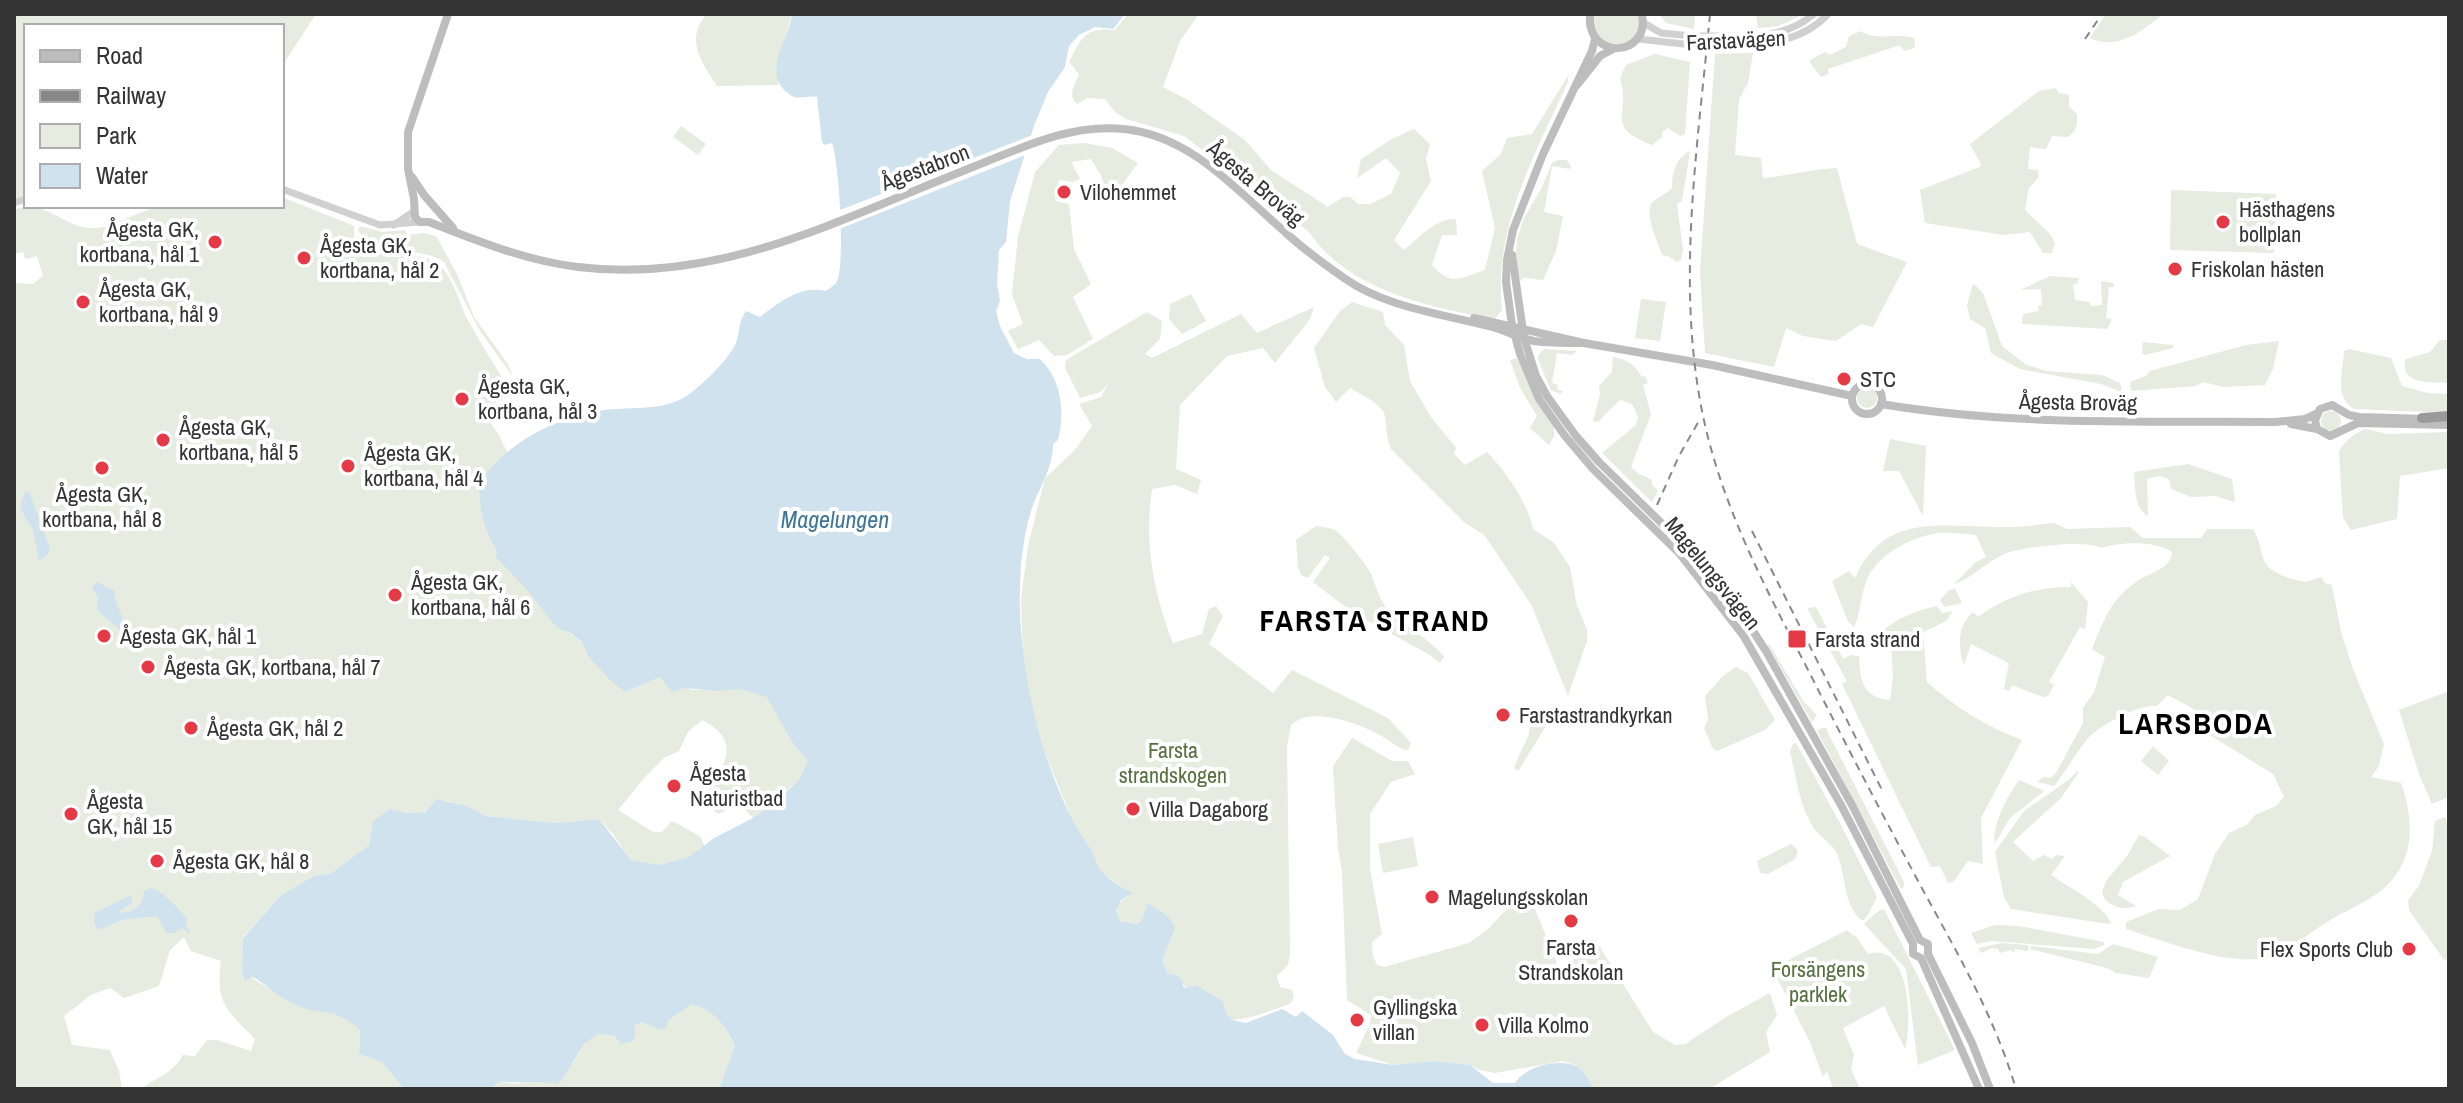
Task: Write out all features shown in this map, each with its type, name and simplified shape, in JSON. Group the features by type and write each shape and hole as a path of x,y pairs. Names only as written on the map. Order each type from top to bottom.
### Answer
{"highway":[{"path":"2422,418 2449,420"}],"main road":[{"path":"448,14 408,132 408,169 413,210 424,222 455,231"},
{"path":"1590,14 1590,27 1595,39 1613,49 1624,48 1638,39 1643,19"},
{"name":"Magelungsvägen","path":"1595,39 1538,166 1513,230 1507,260 1506,282 1539,399 1593,469 1680,554 1751,649 1916,942"},
{"name":"Magelungsvägen","path":"1572,92 1600,56 1613,49"},
{"name":"Ågesta Broväg","path":"1042,140 1090,128 1127,129 1180,146 1195,154 1287,235 1349,282 1392,301 1518,331 1699,362 1852,396"},
{"name":"Ågestabron","path":"455,231 487,245 579,267 648,271 727,259 822,226 1042,140"},
{"path":"408,169 428,201 455,231"},
{"path":"413,210 420,201 428,201"},
{"path":"424,222 435,215 436,210"},
{"name":"Magelungsvägen","path":"1518,331 1547,396 1576,436 1687,548 1723,589 1761,642 1869,836 1916,942 1913,954 1924,956"},
{"name":"Ågesta Broväg","path":"1871,385 1881,393 1881,404 1878,410 1866,414 1855,409 1852,396 1860,386 1871,385"},
{"name":"Ågesta Broväg","path":"1881,404 2012,420 2275,422 2305,419 2332,405 2359,417 2422,418"},
{"path":"2345,413 2345,428"},
{"path":"2316,414 2317,429"},
{"name":"Ågesta Broväg","path":"2275,422 2317,429 2330,436 2358,423 2449,420"},
{"path":"1751,649 1761,642"},
{"name":"Magelungsvägen","path":"1916,942 1928,944 1924,956 1979,1089"},
{"name":"Magelungsvägen","path":"1924,956 1972,1043 1990,1089"}],"street":[{"name":"Farstavägen","path":"1728,40 1787,31 1814,14"},
{"name":"Farstavägen","path":"1638,39 1789,40 1807,32 1828,14"},
{"name":"Farstavägen","path":"1643,19 1661,33 1693,41"},
{"path":"284,190 380,225 424,222"},
{"path":"392,226 413,210"}],"green space":[{"path":"14,14 316,14 284,63 284,24 24,24 24,200 14,203"},
{"path":"707,14 792,14 776,67 779,85 717,86 701,60 696,42 700,24"},
{"path":"1128,14 1199,14 1180,41 1163,87 1186,99 1245,140 1271,170 1328,207 1343,197 1350,197 1358,204 1370,204 1391,194 1400,173 1386,158 1357,178 1361,159 1414,129 1430,144 1426,159 1431,181 1394,240 1404,250 1435,225 1456,219 1457,235 1442,235 1432,265 1445,276 1456,279 1485,270 1495,228 1482,171 1501,154 1507,138 1532,134 1568,76 1530,164 1510,221 1501,280 1502,310 1495,319 1418,302 1368,282 1346,269 1309,232 1184,136 1126,119 1115,112 1105,99 1088,98 1077,104 1072,93 1079,74 1069,62 1077,46 1091,32 1115,30"},
{"path":"1595,14 1639,14 1639,27 1634,37 1626,43 1607,42 1599,37"},
{"path":"1659,14 1695,14 1694,29 1666,23"},
{"path":"1756,14 1805,14 1778,26 1758,28"},
{"path":"2106,14 2163,14 2120,41 2090,38"},
{"path":"1861,31 1873,36 1914,38 1915,48 1904,51 1900,45 1828,69 1829,74 1821,77 1809,61 1825,52 1829,55 1846,47 1849,36"},
{"path":"1753,53 1748,83 1739,99 1735,155 1761,158 1763,178 1837,168 1857,244 1907,262 1873,327 1861,324 1836,341 1803,336 1786,328 1774,367 1705,353 1700,272 1715,54"},
{"path":"1655,54 1690,62 1685,134 1680,136 1668,128 1652,145 1628,132 1624,125 1620,78 1626,65"},
{"path":"2056,88 2059,93 2069,95 2069,107 2077,114 2077,125 2068,137 2052,136 2046,149 2030,147 2028,169 2038,170 2039,177 2029,188 2025,210 2051,235 2055,243 2052,253 2043,253 2030,232 2004,235 1925,223 1920,190 1982,166 1970,144 2039,91"},
{"path":"681,126 706,144 698,155 673,137"},
{"path":"1084,143 1112,148 1138,163 1117,192 1104,188 1101,175 1091,159 1071,162 1080,179 1073,182 1059,180 1055,201 1069,204 1074,249 1091,284 1073,297 1093,339 1067,355 1054,356 1039,340 1018,349 1008,331 1023,324 1012,294 1018,237 1035,172 1059,145"},
{"path":"1688,152 1682,201 1677,204 1683,250 1681,260 1677,262 1662,255 1650,209 1653,202 1672,188 1675,168"},
{"path":"1567,160 1571,166 1570,169 1552,166 1544,212 1563,216 1556,251 1543,280 1524,278 1520,281 1517,239 1523,220 1552,163"},
{"name":"Hästhagens bollplan","path":"2171,190 2276,194 2274,253 2170,250"},
{"path":"284,198 354,226 354,236 373,251 426,258 441,267 504,385 488,420 507,452 535,433 565,632 588,648 625,692 660,677 692,690 740,689 767,696 792,742 808,761 798,781 753,818 740,804 718,814 709,807 704,796 723,765 726,746 715,728 702,720 688,732 679,751 664,758 618,810 653,832 662,832 672,821 700,836 705,847 689,857 659,865 631,861 599,819 556,823 486,816 467,806 443,800 418,813 390,809 373,821 369,845 330,874 280,896 243,937 242,972 298,1006 343,1014 360,1029 359,1054 382,1062 404,1089 141,1089 169,1071 183,1055 195,1056 207,1040 217,1040 251,1051 255,1039 225,1005 220,987 221,961 191,951 184,937 170,950 159,986 124,998 110,988 91,995 64,1016 72,1045 110,1050 119,1071 122,1089 14,1089 14,283 33,284 43,276 37,256 25,259 23,252 14,254 14,210 24,207 43,209 73,224 94,228 147,210 284,208"},
{"path":"360,226 382,232 405,230 408,235 424,233 436,236 457,274 474,317 508,364 513,377 480,331 444,262 422,254 376,246 358,231"},
{"path":"2050,276 2079,278 2077,284 2073,284 2075,300 2089,302 2091,306 2102,305 2101,281 2113,283 2114,287 2109,287 2106,318 2112,319 2107,329 2022,324 2023,314 2039,311 2038,306 2042,305 2041,289 2020,290"},
{"path":"1973,283 1983,293 2002,346 2025,364 2046,371 2102,375 2120,383 2122,392 2101,384 2020,369 1991,353 1985,328 1970,319 1967,305"},
{"path":"1191,294 1206,321 1182,334 1169,319 1170,304"},
{"path":"1641,299 1666,302 1660,341 1635,338"},
{"path":"1352,302 1383,312 1385,325 1404,345 1410,381 1431,417 1456,448 1454,454 1465,465 1487,452 1515,488 1526,507 1533,529 1554,543 1570,567 1577,606 1587,629 1587,641 1568,696 1532,606 1485,536 1464,522 1391,449 1385,416 1380,407 1350,388 1336,402 1325,387 1314,348 1340,311"},
{"name":"Farsta strandskogen","path":"1314,307 1310,319 1275,363 1263,348 1227,356 1180,405 1176,469 1201,480 1197,494 1175,485 1152,489 1149,528 1155,586 1173,643 1202,634 1209,609 1216,606 1223,616 1209,644 1273,693 1292,670 1388,718 1411,743 1408,750 1404,750 1367,729 1321,716 1299,719 1291,725 1287,747 1290,954 1288,965 1277,976 1280,987 1292,990 1294,997 1291,1003 1232,1020 1226,1013 1223,1001 1196,985 1186,988 1177,975 1168,974 1162,960 1166,944 1147,904 1143,921 1137,924 1120,921 1117,912 1119,905 1131,893 1097,867 1093,853 1072,819 1045,753 1031,706 1023,654 1021,599 1028,546 1045,478 1074,451 1092,426 1079,404 1101,397 1108,384 1101,392 1080,398 1065,368 1066,360 1147,312 1162,321 1160,339 1145,354 1152,358 1241,314 1257,333"},
{"path":"2440,340 2449,340 2449,383 2426,382 2407,374 2406,359 2430,352"},
{"path":"2279,341 2273,369 2265,385 2223,387 2204,382 2195,386 2131,391 2130,382 2146,376 2150,371 2246,345"},
{"path":"2143,342 2173,345 2173,348 2145,355 2142,353"},
{"path":"1544,349 1577,351 1572,355 1557,353 1552,383 1558,385 1557,390 1563,391 1560,394 1551,390 1537,357"},
{"path":"2349,349 2391,358 2402,386 2428,393 2449,394 2449,413 2354,409 2344,398 2341,383 2344,351"},
{"path":"1613,357 1630,363 1642,377 1645,376 1648,383 1643,385 1651,414 1631,467 1652,480 1658,491 1652,502 1602,453 1636,425 1638,417 1632,404 1620,400 1600,421 1593,422 1599,386 1612,372"},
{"path":"1517,358 1539,406 1554,426 1554,436 1549,445 1530,428 1537,416 1520,388 1510,360"},
{"path":"1867,388 1874,391 1877,398 1874,405 1867,408 1860,405 1857,398 1860,391"},
{"path":"2331,411 2338,414 2341,421 2338,428 2331,431 2324,428 2321,421 2324,414"},
{"path":"2365,429 2388,434 2449,432 2449,468 2400,476 2397,519 2351,530 2343,517 2339,452 2350,438"},
{"path":"1890,439 1926,446 1923,516 1899,471 1883,471"},
{"path":"2188,464 2232,479 2235,502 2215,496 2191,497 2171,489 2169,479 2159,476 2147,479 2148,516 2143,512 2136,497 2134,472"},
{"path":"2054,523 2067,529 2130,527 2143,538 2201,538 2207,529 2253,529 2264,561 2276,573 2306,582 2321,577 2325,583 2332,585 2341,632 2353,669 2384,744 2379,766 2371,777 2401,783 2408,811 2407,853 2394,878 2383,889 2284,950 2256,959 2208,954 2126,929 2126,922 2159,909 2180,910 2198,899 2215,854 2229,833 2248,824 2255,815 2276,806 2284,797 2273,774 2208,734 2205,720 2200,715 2168,695 2157,706 2131,712 2094,733 2054,786 2037,782 2056,773 2083,723 2083,708 2094,692 2105,657 2092,649 2109,611 2127,589 2168,563 2172,552 2156,545 2137,543 2101,548 2082,544 2036,547 2002,555 1954,584 1976,562 1986,557 1976,535 1927,535 1894,550 1876,565 1865,585 1854,627 1848,621 1832,581 1849,571 1855,578 1868,556 1884,541 1902,532 1922,527 2011,527"},
{"path":"1316,526 1335,530 1344,538 1368,569 1384,604 1444,656 1440,663 1355,614 1313,582 1330,558 1325,555 1308,578 1301,575 1296,540"},
{"path":"2071,582 2088,602 2085,629 2080,627 2049,682 2054,685 2048,696 2043,697 2012,685 2009,691 2004,689 2009,663 1971,644 1964,665 1960,636 1964,623 1973,612 1978,617 2011,598 2033,591 2071,587"},
{"path":"1955,589 1962,603 1944,607 1940,600 1949,590"},
{"path":"1937,606 1942,613 1953,611 1946,621 1923,632 1927,682 1972,716 2022,740 1981,818 1983,864 1968,861 1954,881 1948,883 1940,866 1931,867 1842,684 1847,681 1807,608 1816,607 1843,659 1851,655 1859,656 1860,673 1868,691 1890,700 1893,675 1891,647 1875,646 1872,639 1902,618"},
{"path":"1768,646 1804,702 1817,715 1812,722"},
{"path":"1736,667 1748,673 1775,720 1765,730 1717,751 1713,749 1704,728 1708,719 1705,696"},
{"path":"2449,691 2449,797 2432,804 2399,710"},
{"path":"1531,714 1549,721 1519,770 1516,770 1514,767 1529,734"},
{"path":"1826,728 1904,882 1901,889 1817,731"},
{"path":"1352,738 1392,761 1408,761 1415,774 1391,782 1370,814 1370,869 1382,934 1372,942 1377,965 1384,967 1469,943 1516,904 1535,909 1559,968 1598,944 1653,1032 1675,1045 1685,1044 1770,993 1777,1015 1766,1032 1770,1052 1709,1089 1591,1089 1575,1065 1563,1061 1495,1073 1470,1065 1434,1061 1393,1065 1356,1053 1371,1015 1347,1000 1342,872 1333,766"},
{"path":"1796,743 1877,897 1863,921 1851,907 1836,852 1815,830 1806,812 1790,752"},
{"path":"2153,746 2169,761 2158,775 2141,761"},
{"path":"2077,771 2061,798 2013,842 2033,861 2044,855 2052,859 2057,855 2065,856 2051,875 2101,909 2111,923 2108,924 2011,909 2004,897 1995,852 2024,811"},
{"path":"2019,780 2044,791 2010,818 1996,842 1999,816"},
{"path":"2445,817 2449,824 2449,958 2444,960 2409,910 2408,900 2419,886 2432,851 2435,821"},
{"path":"2139,835 2170,856 2123,882 2118,895 2136,906 2118,907 2104,898 2102,891"},
{"path":"1413,837 1418,866 1383,873 1378,844"},
{"path":"1791,844 1798,850 1795,859 1768,874 1760,873 1757,861"},
{"path":"1884,909 1955,1050 1918,1065 1906,969 1864,924"},
{"path":"1995,925 2019,926 2104,942 2104,945 2094,949 1992,941 1977,944 1971,933"},
{"name":"Forsängens parklek","path":"1847,930 1868,954 1882,953 1893,960 1900,972 1908,1005 1907,1037 1905,1049 1884,1006 1843,1028 1854,1055 1851,1069 1860,1089 1833,1089 1827,1071 1823,1077 1810,1042 1773,970"},
{"path":"2002,943 2026,945 2029,946 2028,951 2015,949 2014,953 2011,950 2000,953 1992,948 1981,953 1978,948"},
{"path":"2113,944 2158,957 2149,978 2116,973 2030,949 2031,946 2098,954"},
{"path":"692,1004 707,1010 718,1020 735,1047 719,1089 491,1089 501,1081 515,1084 542,1080 573,1063 584,1044 598,1034 615,1036 642,1022 666,1028 669,1020"}],"water":[{"name":"Magelungen","path":"792,14 1125,14 1113,29 1095,27 1079,35 1069,46 1065,67 1048,92 1010,201 1006,242 999,250 997,284 1000,301 996,311 1014,353 1027,359 1040,359 1053,377 1060,397 1058,440 1053,444 1050,464 1027,524 1024,542 1020,618 1024,660 1032,702 1056,784 1100,870 1132,893 1121,900 1116,911 1120,921 1137,924 1142,921 1147,903 1167,916 1175,928 1162,960 1168,974 1177,975 1185,988 1196,985 1223,1001 1226,1013 1232,1020 1246,1023 1282,1009 1296,1017 1302,1011 1333,1035 1345,1054 1355,1059 1393,1065 1434,1061 1470,1065 1493,1083 1515,1083 1533,1069 1566,1063 1580,1069 1594,1089 719,1089 735,1046 718,1020 707,1010 692,1004 669,1020 666,1028 661,1030 642,1022 634,1026 636,1034 633,1041 621,1044 615,1036 598,1034 584,1044 562,1080 556,1084 501,1081 491,1089 404,1089 382,1062 359,1054 360,1030 350,1022 335,1014 296,1005 253,977 245,981 242,972 243,938 280,896 314,876 330,874 369,845 373,821 390,809 408,813 425,812 437,799 467,806 486,816 556,823 599,819 631,860 659,865 689,857 714,838 753,818 798,781 808,761 792,742 767,697 740,689 684,688 672,692 660,677 625,692 611,681 589,657 582,642 556,627 496,557 497,550 483,518 479,483 505,454 558,422 597,411 653,407 680,400 700,385 726,358 735,345 746,311 760,317 791,296 808,290 826,291 836,283 841,258 835,153 832,143 824,145 822,142 817,97 792,96 782,88 777,78 778,57"},
{"path":"29,492 50,548 39,561 33,530 20,508 24,493"},
{"path":"97,582 115,591 123,629 97,610 98,597 92,588"},
{"path":"151,888 166,896 180,910 187,919 186,926 174,933 166,933 158,917 149,917 120,921 98,929 94,923 95,913 129,896 132,903 119,911 130,911 140,904 144,891"}],"pier":[{"path":"1035,134 1028,154 837,230 835,212"}],"waterway":[{"path":"184,927 189,932"}],"railway":[{"path":"1710,14 1695,163 1690,263 1694,362 1710,444 1731,509 1758,571 1975,988 1998,1037 2016,1089"},
{"path":"2085,39 2102,14"},
{"path":"1657,505 1700,419"},
{"path":"1752,531 1883,792"}],"place":[{"name":"Vilohemmet","path":"1064,192"},
{"name":"Hästhagens bollplan","path":"2223,222"},
{"name":"Ågesta GK, kortbana, hål 1","path":"215,242"},
{"name":"Ågesta GK, kortbana, hål 2","path":"304,258"},
{"name":"Friskolan hästen","path":"2175,269"},
{"name":"Ågesta GK, kortbana, hål 9","path":"83,302"},
{"name":"STC","path":"1844,379"},
{"name":"Ågesta GK, kortbana, hål 3","path":"462,399"},
{"name":"Ågesta GK, kortbana, hål 5","path":"163,440"},
{"name":"Ågesta GK, kortbana, hål 4","path":"348,466"},
{"name":"Ågesta GK, kortbana, hål 8","path":"102,468"},
{"name":"Ågesta GK, kortbana, hål 6","path":"395,595"},
{"name":"Ågesta GK, hål 1","path":"104,636"},
{"name":"Farsta strand","path":"1797,639"},
{"name":"Ågesta GK, kortbana, hål 7","path":"148,667"},
{"name":"Farstastrandkyrkan","path":"1503,715"},
{"name":"Ågesta GK, hål 2","path":"191,728"},
{"name":"Ågesta Naturistbad","path":"674,786"},
{"name":"Villa Dagaborg","path":"1133,809"},
{"name":"Ågesta GK, hål 15","path":"71,814"},
{"name":"Ågesta GK, hål 8","path":"157,861"},
{"name":"Magelungsskolan","path":"1432,897"},
{"name":"Farsta Strandskolan","path":"1571,921"},
{"name":"Flex Sports Club","path":"2409,949"},
{"name":"Gyllingska villan","path":"1357,1020"},
{"name":"Villa Kolmo","path":"1482,1025"}],"district":[{"name":"FARSTA STRAND","path":"1375,620"},
{"name":"LARSBODA","path":"2196,723"}]}
